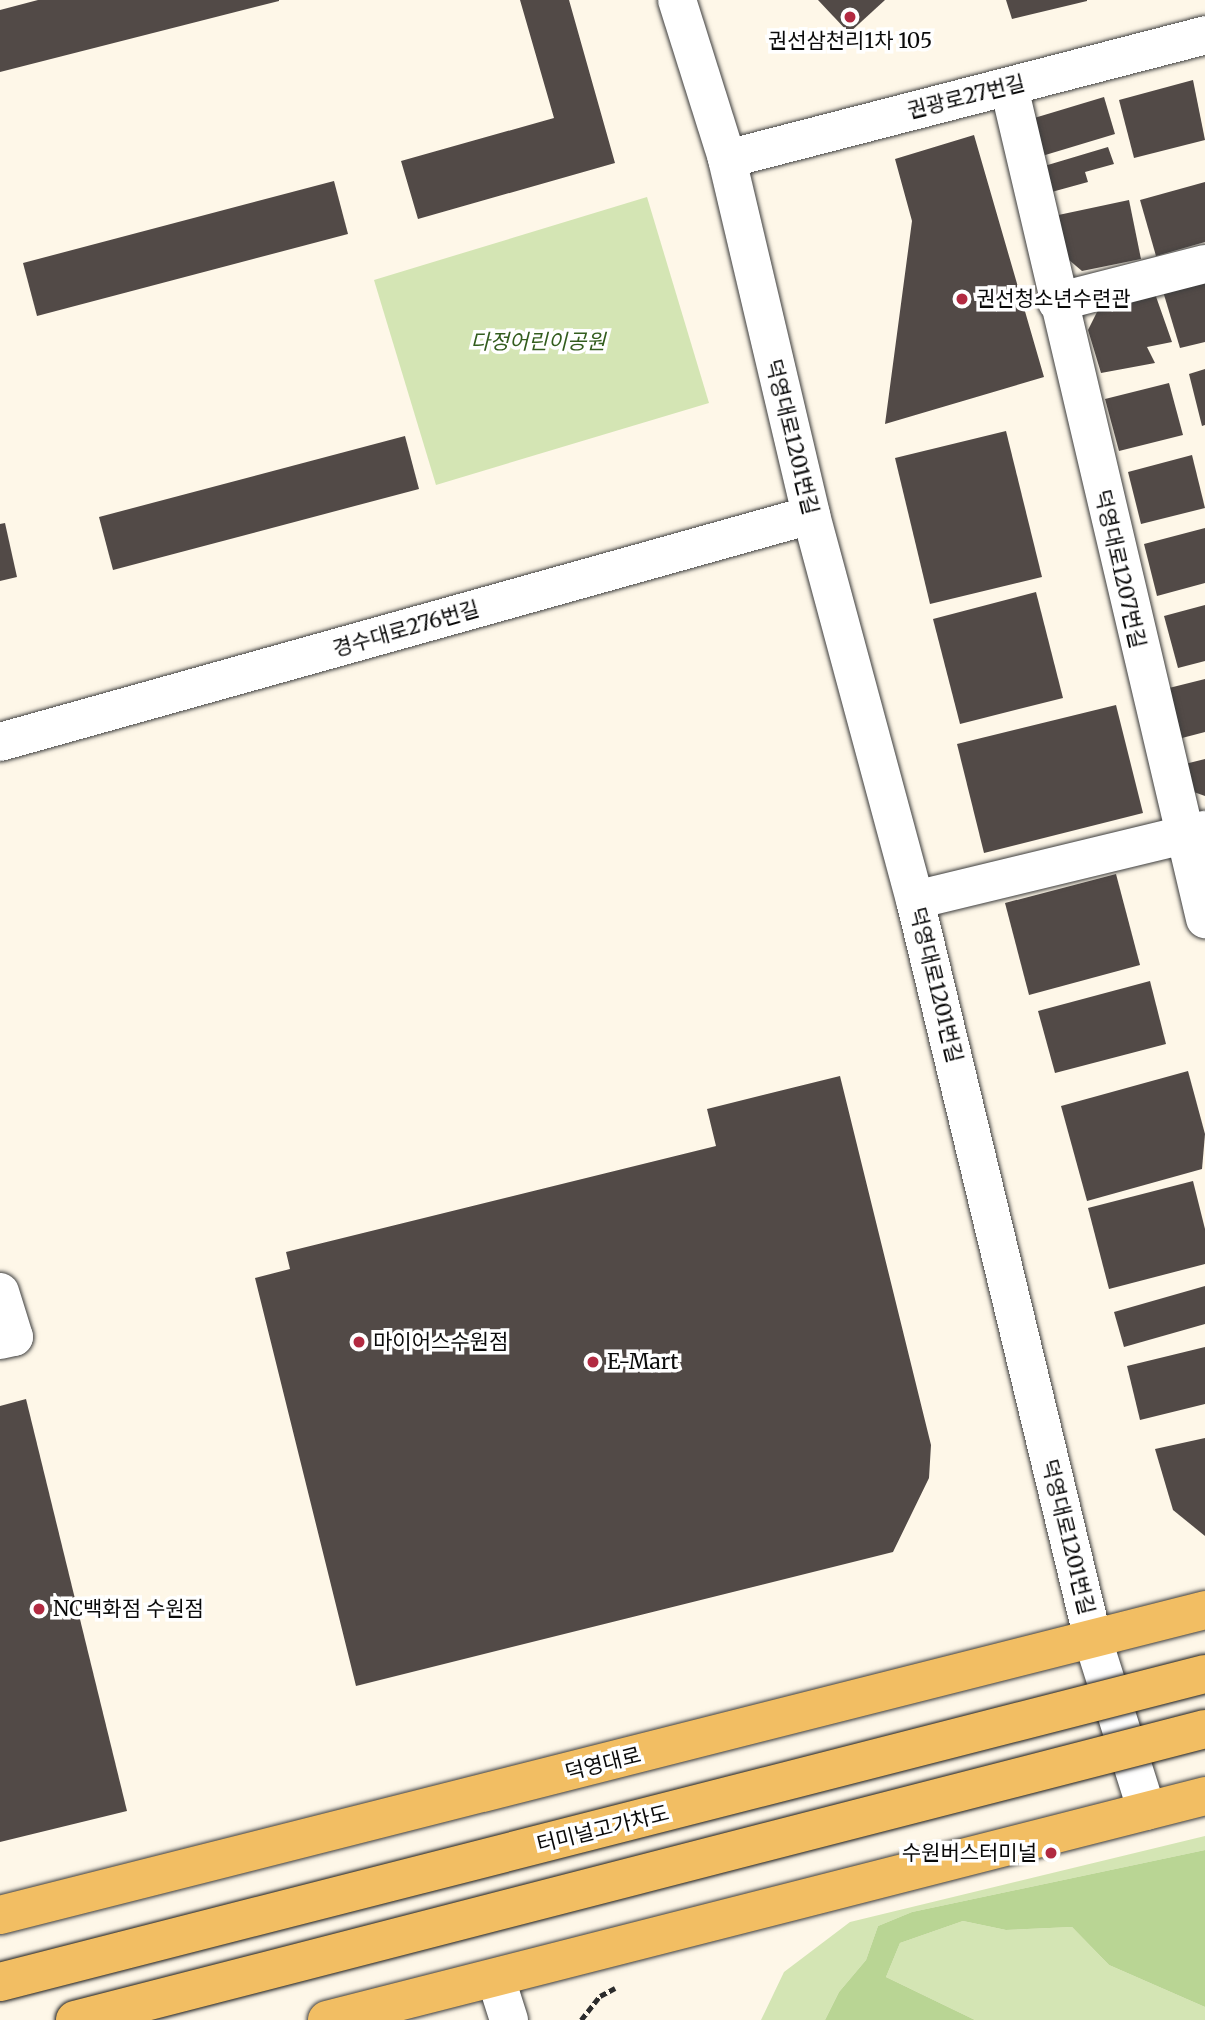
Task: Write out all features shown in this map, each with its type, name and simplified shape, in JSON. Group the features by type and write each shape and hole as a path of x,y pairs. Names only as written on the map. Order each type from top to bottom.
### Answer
{"main road":[{"name":"덕영대로","path":"0,1915 1205,1610"},
{"name":"터미널고가차도","path":"0,1982 1205,1674"},
{"path":"75,2020 1205,1729"},
{"path":"327,2020 1205,1796"}],"street":[{"name":"덕영대로1201번길","path":"677,0 727,159 811,515 915,900 1093,1640 1147,1811"},
{"name":"권광로27번길","path":"727,159 1205,35"},
{"name":"덕영대로1207번길","path":"1009,87 1057,302 1194,833 1205,919"},
{"path":"1057,302 1205,264"},
{"name":"경수대로276번길","path":"0,742 811,515"},
{"path":"915,900 1194,833"},
{"path":"0,1292 13,1337 0,1340"},
{"path":"496,1979 509,2020"}],"green space":[{"name":"다정어린이공원","path":"647,197 709,403 436,485 374,280"},
{"path":"1205,1836 1205,1850 912,1912 878,1926 866,1960 839,1992 825,2020 761,2020 784,1972 850,1922"},
{"path":"1205,1850 1205,2007 1109,1965 1072,1927 1006,1930 963,1921 900,1943 886,1977 975,2020 825,2020 839,1992 866,1960 878,1926 912,1912"},
{"path":"963,1921 1006,1930 1072,1927 1109,1965 1205,2007 1205,2020 975,2020 886,1977 900,1943"}],"building":[{"path":"38,0 279,1 0,72 0,10"},
{"path":"520,0 569,0 615,163 418,219 401,161 554,118"},
{"name":"권선삼천리1차 105","path":"818,0 885,0 849,33"},
{"path":"1006,0 1087,0 1087,1 1012,19"},
{"path":"1193,80 1205,140 1134,158 1119,100"},
{"path":"1104,97 1115,134 1042,156 1031,119"},
{"name":"권선청소년수련관","path":"974,135 1044,377 885,424 912,221 895,159"},
{"path":"1108,147 1114,164 1085,172 1088,182 1048,193 1041,167"},
{"path":"334,181 348,234 37,316 23,263"},
{"path":"1205,182 1205,242 1156,256 1140,200"},
{"path":"1129,200 1141,259 1082,271 1056,249 1049,217"},
{"path":"1205,275 1205,342 1180,348 1162,288"},
{"path":"1153,288 1172,342 1147,347 1155,363 1101,373 1088,330 1101,304"},
{"path":"1205,369 1205,425 1202,426 1189,374"},
{"path":"1169,383 1183,435 1119,451 1105,399"},
{"path":"1006,431 1042,577 930,604 895,458"},
{"path":"405,436 419,489 113,570 99,517"},
{"path":"1192,455 1205,508 1141,524 1128,472"},
{"path":"5,523 17,577 0,581 0,524"},
{"path":"1205,528 1205,583 1157,596 1144,544"},
{"path":"1036,592 1063,698 960,724 933,619"},
{"path":"1205,605 1205,661 1178,668 1164,616"},
{"path":"1205,679 1205,732 1182,738 1169,688"},
{"path":"1116,705 1143,813 984,853 957,744"},
{"path":"1205,759 1205,796 1191,791 1185,764"},
{"path":"1116,874 1140,965 1029,995 1005,903"},
{"path":"1150,981 1166,1044 1055,1073 1038,1011"},
{"path":"1188,1071 1205,1134 1202,1169 1087,1201 1061,1106"},
{"name":"E-Mart","path":"840,1076 931,1445 929,1478 893,1552 356,1686 255,1278 290,1269 286,1252 716,1146 707,1109"},
{"path":"1193,1181 1205,1229 1205,1264 1109,1289 1088,1208"},
{"path":"1205,1286 1205,1324 1124,1347 1114,1312"},
{"path":"1205,1347 1205,1404 1140,1420 1127,1366"},
{"name":"NC백화점 수원점","path":"26,1399 127,1811 0,1842 0,1406"},
{"path":"1205,1438 1205,1536 1173,1510 1155,1449"}],"place":[{"name":"권선삼천리1차 105","path":"850,17"},
{"name":"권선청소년수련관","path":"962,299"},
{"name":"마이어스수원점","path":"359,1342"},
{"name":"E-Mart","path":"593,1362"},
{"name":"NC백화점 수원점","path":"39,1609"},
{"name":"수원버스터미널","path":"1051,1853"}]}
